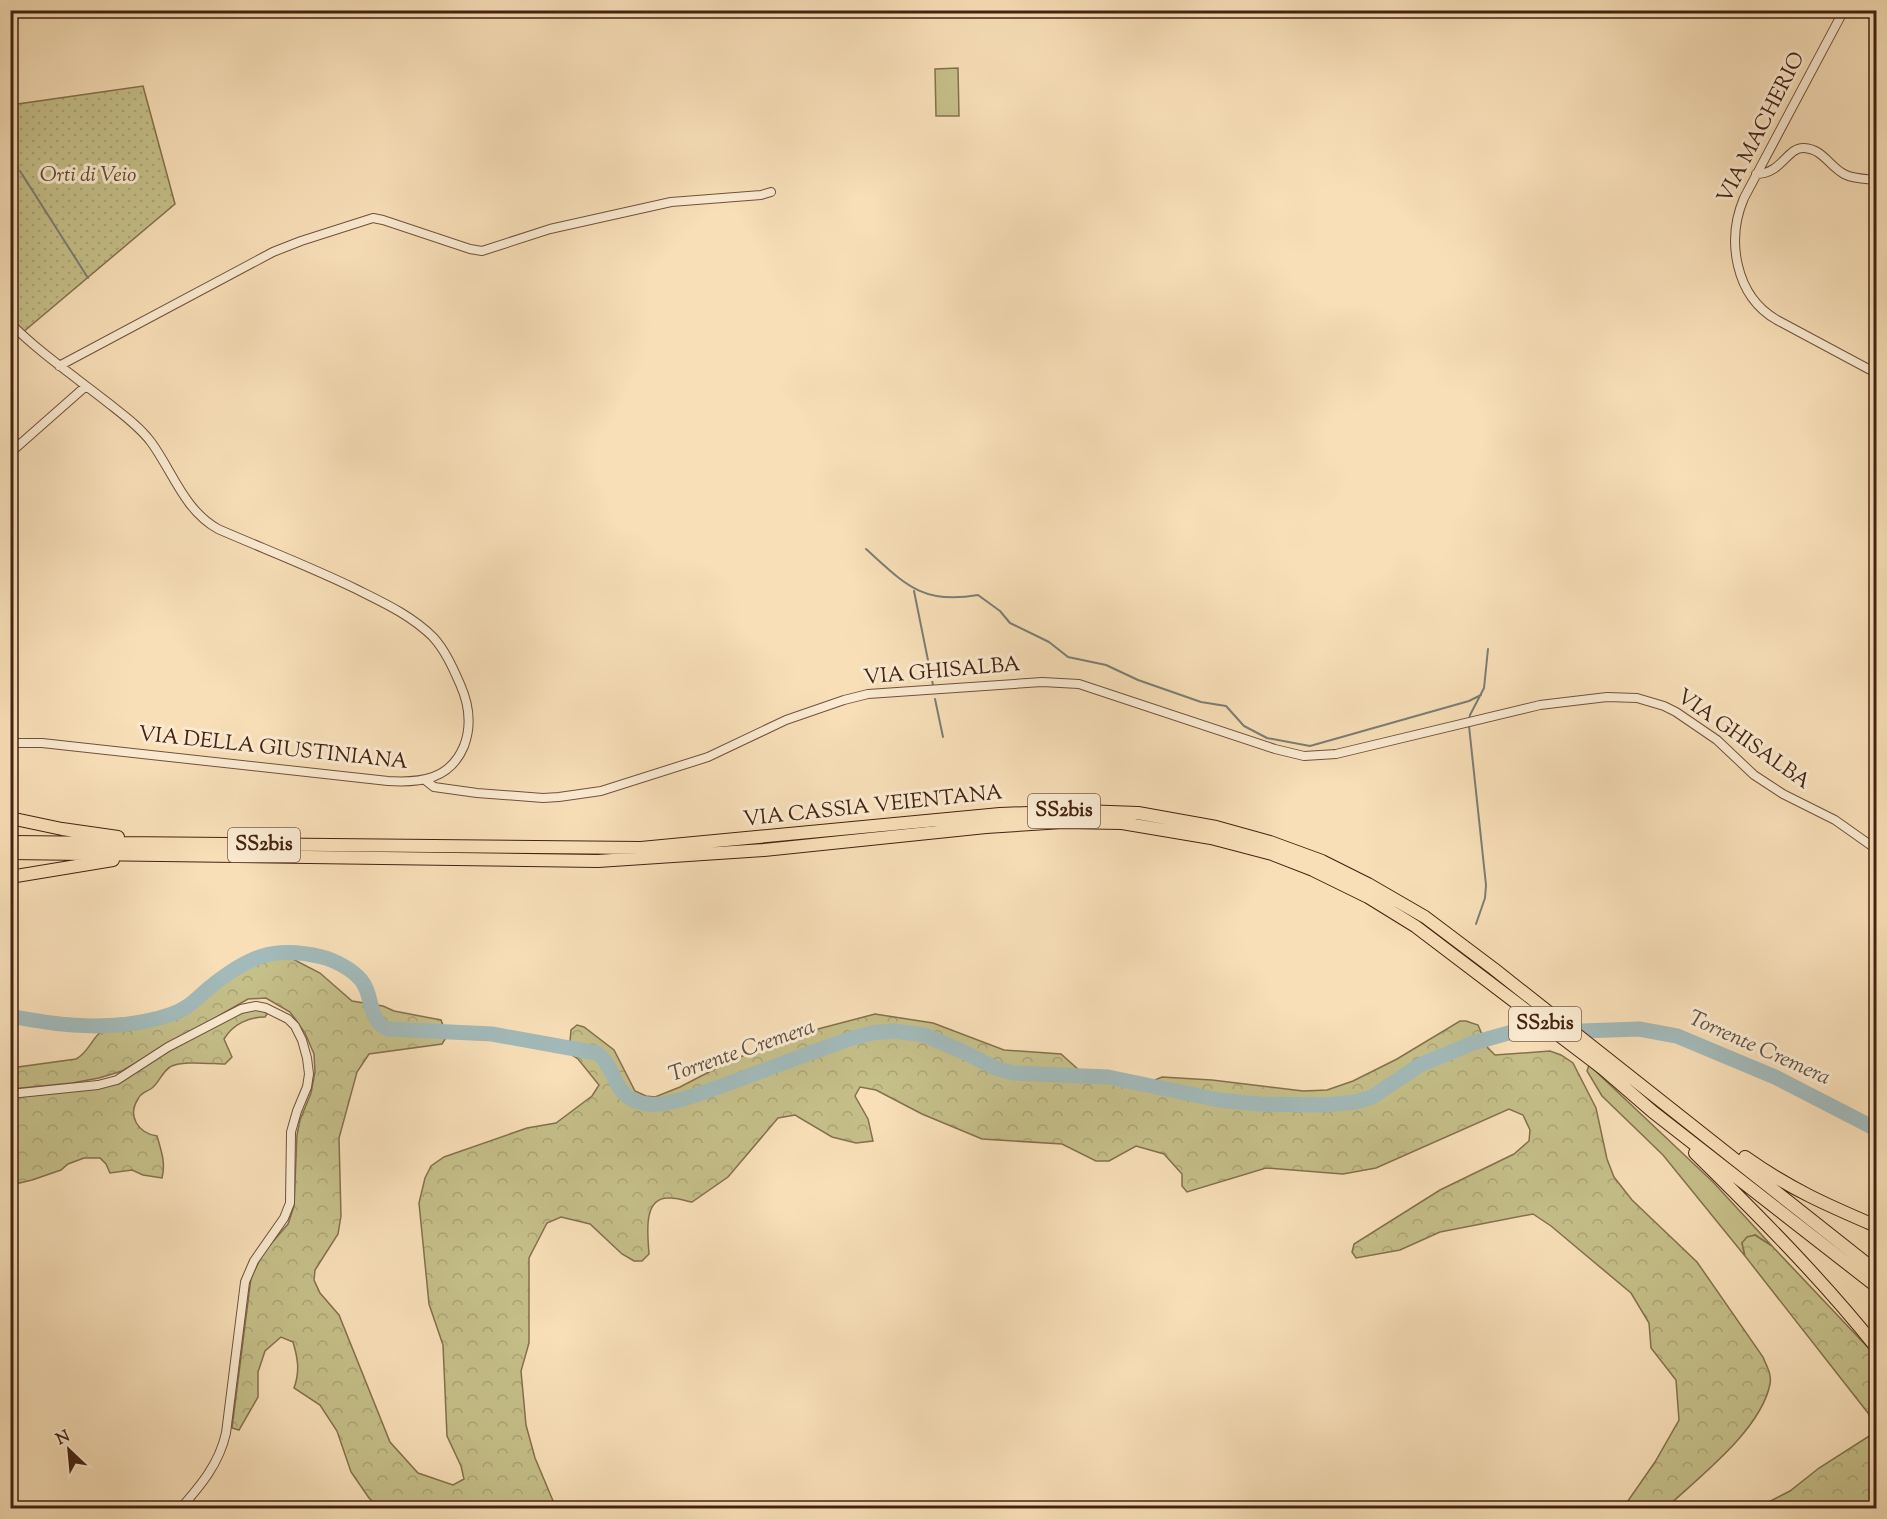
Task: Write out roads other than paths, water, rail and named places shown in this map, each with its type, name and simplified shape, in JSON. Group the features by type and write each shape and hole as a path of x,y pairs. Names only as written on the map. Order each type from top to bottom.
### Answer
{"highway":[{"name":"VIA CASSIA VEIENTANA","path":"10,853 598,855 641,848 1011,813 1082,811 1144,814 1200,824 1257,838 1322,861 1368,884 1425,917 1492,975 1604,1063 1658,1097"},
{"path":"10,818 157,844"},
{"name":"VIA CASSIA VEIENTANA","path":"10,842 581,855"},
{"path":"10,877 147,855"},
{"name":"VIA CASSIA VEIENTANA","path":"1604,1063 1653,1112"},
{"path":"1658,1097 1777,1180 1828,1207 1876,1226"},
{"path":"1658,1097 1876,1271"},
{"path":"1653,1112 1876,1286"},
{"path":"1653,1112 1759,1216 1856,1321 1876,1347"},
{"path":"1856,1321 1876,1339"}],"street":[{"name":"VIA MACHERIO","path":"1844,10 1740,206 1735,230 1736,257 1747,290 1759,307 1770,316 1876,373"},
{"path":"1756,174 1769,173 1793,151 1804,148 1820,153 1846,175 1876,180"},
{"path":"59,366 273,252 374,218 470,249 482,250 550,229 671,202 761,195 771,192"},
{"name":"VIA DELLA GIUSTINIANA","path":"10,322 43,353 134,424 151,442 192,508 204,521 329,576 380,601 422,627 438,643 453,668 469,712 468,730 462,750 453,763 440,773 425,780 388,781 42,743 10,743"},
{"path":"10,453 86,386"},
{"name":"VIA GHISALBA","path":"425,780 434,787 543,798 600,791 695,761 786,720 868,694 1030,683 1079,684 1290,754 1304,756 1336,754 1540,705 1622,697 1652,702 1676,712 1717,740 1754,775 1773,788 1835,820 1876,849"},
{"path":"10,1094 98,1085 117,1080 178,1041 233,1011 248,1007 261,1007 278,1012 292,1023 300,1035 307,1058 309,1078 291,1132 288,1208 279,1226 254,1261 245,1282 226,1433 221,1450 208,1475 181,1509"}],"waterway":[{"path":"10,146 18,168"},
{"path":"20,171 88,278"},
{"path":"866,549 904,582 916,589 942,597 978,595 1000,611 1010,623 1049,642 1068,657 1106,665 1138,680 1201,702 1226,706 1244,726 1267,738 1310,746 1469,701 1481,695"},
{"path":"914,591 933,685"},
{"path":"1469,720 1484,688 1488,649"},
{"path":"935,699 943,737"},
{"path":"1469,726 1486,885 1485,898 1476,924"},
{"name":"Torrente Cremera","path":"10,1016 51,1023 92,1026 152,1020 183,1009 223,977 249,961 275,953 305,954 332,960 357,976 365,986 377,1020 388,1029 492,1034 597,1053 603,1058 622,1092 644,1104 667,1103 698,1095 852,1038 894,1031 924,1035 995,1068 1013,1073 1108,1077 1219,1100 1259,1104 1324,1105 1356,1102 1372,1097 1420,1065 1473,1043 1512,1032 1544,1031"},
{"name":"Torrente Cremera","path":"1582,1031 1639,1029 1677,1036 1775,1077 1876,1129"}],"park label":[{"name":"Orti di Veio","path":"88,176"}]}
